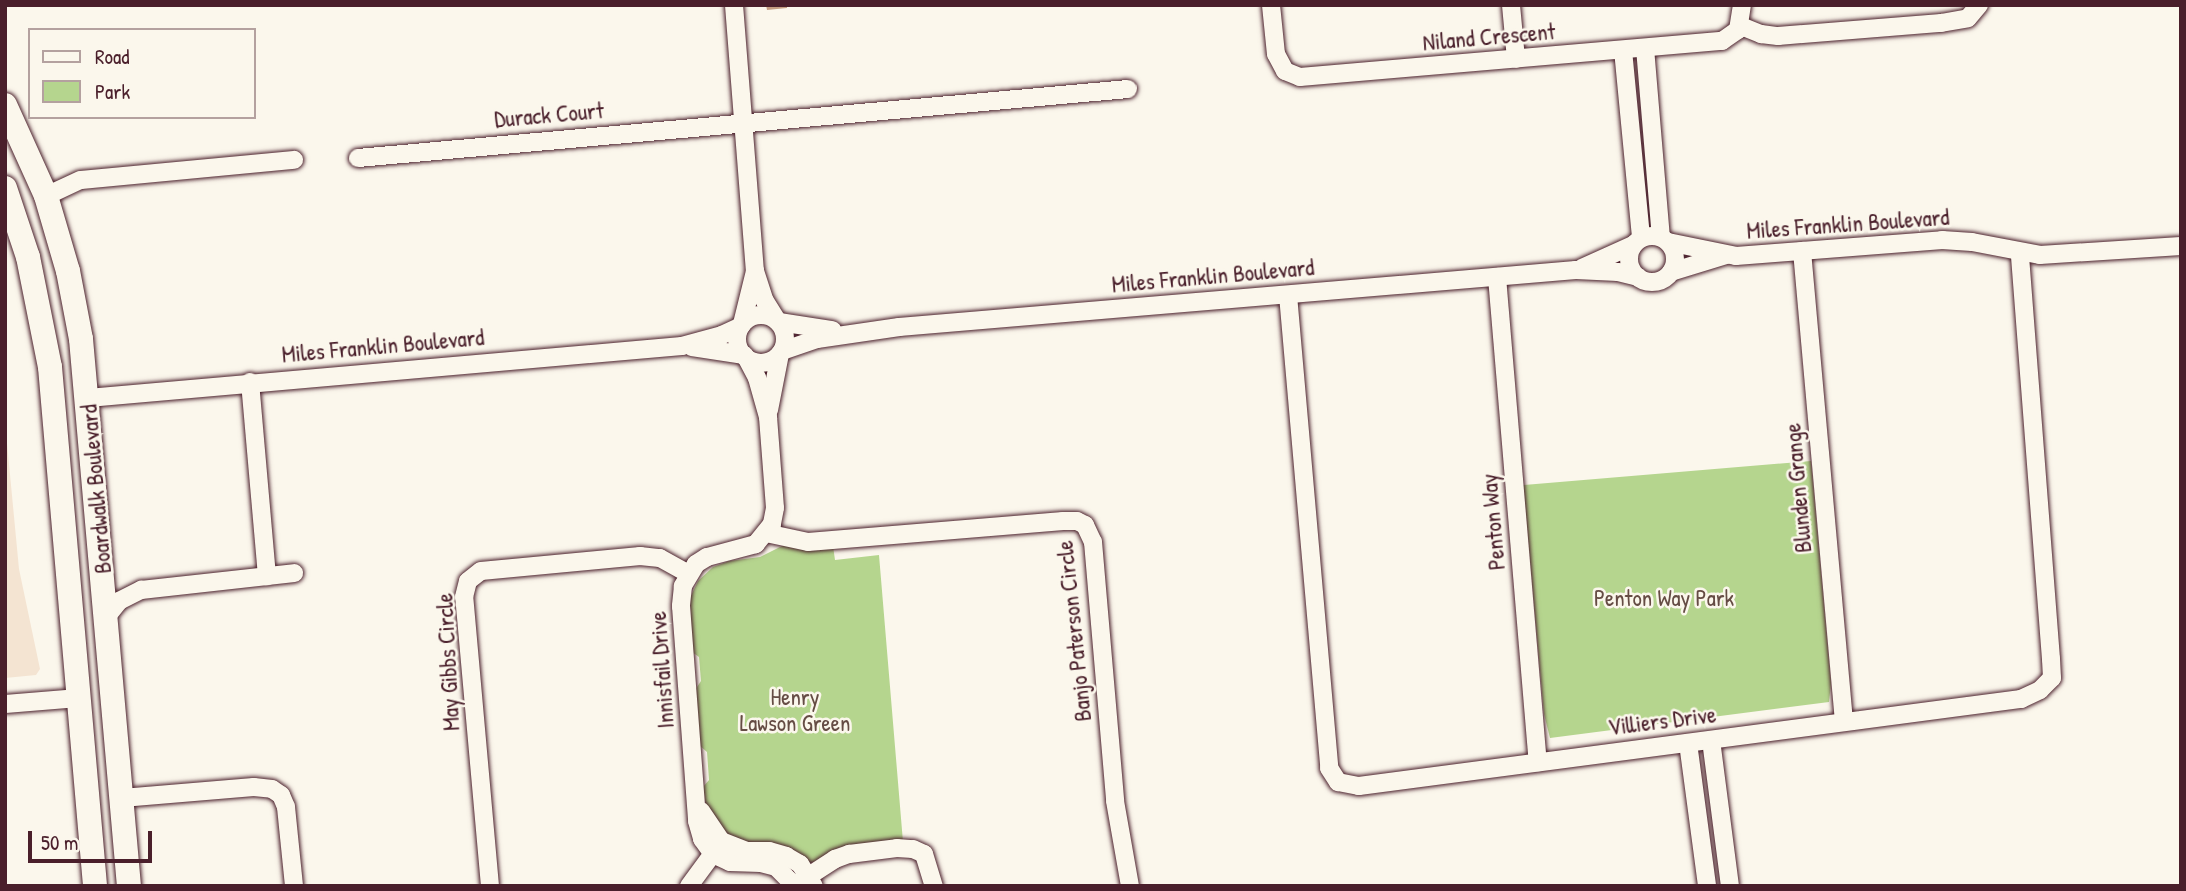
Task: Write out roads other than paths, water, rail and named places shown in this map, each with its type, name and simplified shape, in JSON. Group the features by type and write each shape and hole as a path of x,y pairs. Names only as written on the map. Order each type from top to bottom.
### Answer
{"main road":[{"name":"Boardwalk Boulevard","path":"5,105 46,196 76,309 88,398 129,886"},
{"name":"Boardwalk Boulevard","path":"5,188 37,295 54,400 95,886"},
{"path":"54,400 88,398"},
{"path":"79,698 113,696"},
{"path":"88,800 122,798"}],"street":[{"path":"734,5 755,271 765,301 785,336 768,417"},
{"name":"Niland Crescent","path":"1271,5 1276,54 1285,71 1295,76 1722,41 1734,35 1741,26"},
{"path":"1511,5 1516,59"},
{"path":"1742,5 1741,26 1761,34 1778,36 1927,24 1968,18 1979,5"},
{"path":"1623,50 1637,242 1630,265 1638,277 1652,282 1671,272 1675,260 1665,239 1645,48"},
{"name":"Durack Court","path":"358,158 744,121 1128,89"},
{"path":"46,196 81,180 294,160"},
{"path":"1637,242 1665,239"},
{"name":"Miles Franklin Boulevard","path":"1665,239 1726,255"},
{"name":"Miles Franklin Boulevard","path":"1671,272 1726,255 1942,240 1972,242 2020,253 2062,256 2181,246"},
{"name":"Miles Franklin Boulevard","path":"1576,270 1637,242"},
{"name":"Blunden Grange","path":"1802,251 1844,721"},
{"name":"Villiers Drive","path":"1288,295 1330,773 1345,785 1359,786 2021,699 2040,690 2052,678 2020,253"},
{"name":"Miles Franklin Boulevard","path":"781,353 817,338 853,331 1576,270 1618,272 1638,277"},
{"path":"689,574 707,557 756,544 772,524 775,508 768,417 757,378 737,341 755,271"},
{"name":"Penton Way","path":"1497,277 1538,762"},
{"path":"742,325 759,315 778,321"},
{"name":"Miles Franklin Boulevard","path":"778,321 853,331"},
{"name":"Miles Franklin Boulevard","path":"88,398 682,346 722,335 742,325"},
{"name":"Miles Franklin Boulevard","path":"682,346 745,356"},
{"path":"745,356 764,363 781,353"},
{"path":"250,382 267,576"},
{"name":"Banjo Paterson Circle","path":"766,533 808,542 1063,521 1077,521 1085,525 1093,542 1115,801 1130,886"},
{"name":"May Gibbs Circle","path":"489,886 464,597 468,581 481,571 640,556 660,558 689,574"},
{"path":"107,616 119,601 135,592 294,573"},
{"name":"Innisfail Drive","path":"689,574 683,586 681,606 698,831 717,848"},
{"path":"5,704 79,698"},
{"path":"1711,740 1730,886"},
{"path":"1688,743 1707,886"},
{"path":"122,798 254,787 272,789 281,795 286,807 294,886"},
{"path":"689,886 717,848 730,862 769,865 804,883 835,859 849,854 913,849 924,854 934,886"}],"park label":[{"name":"Penton Way Park","path":"1664,598"},
{"name":"Henry Lawson Green","path":"795,710"}]}
